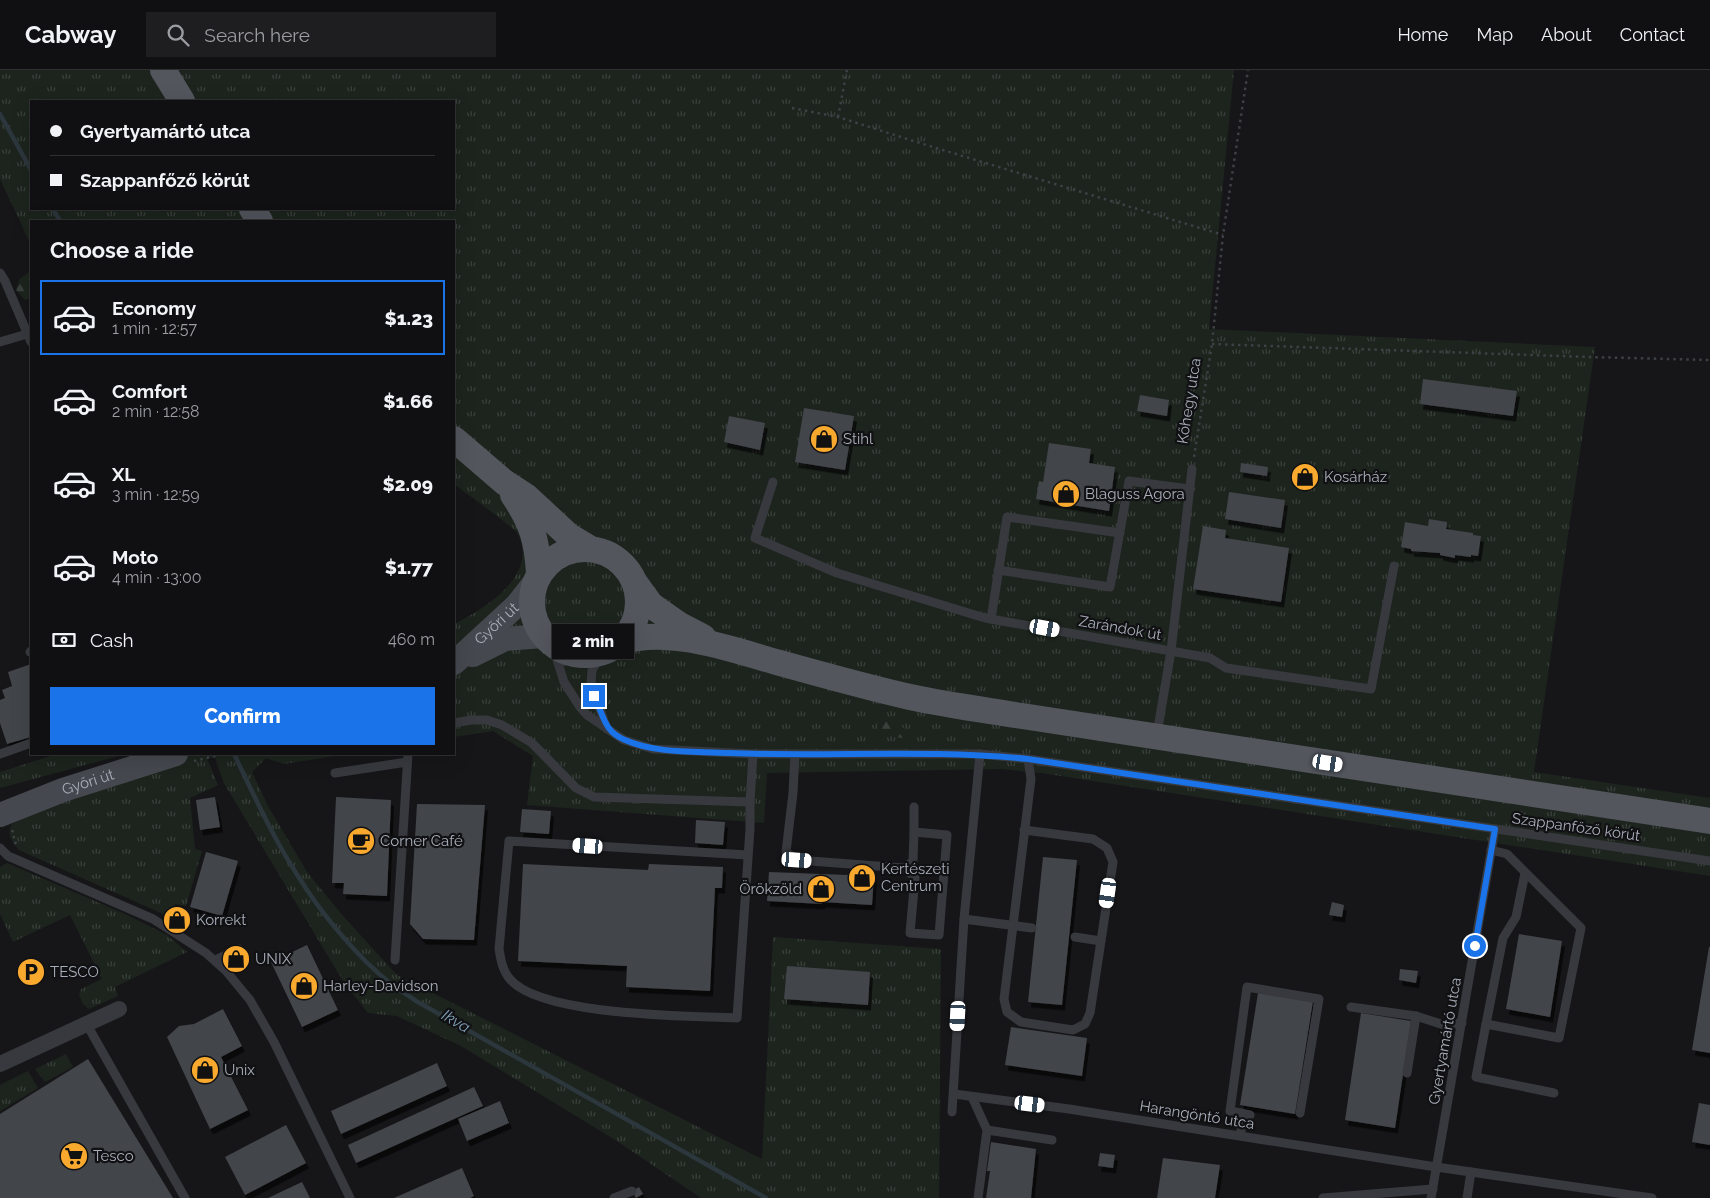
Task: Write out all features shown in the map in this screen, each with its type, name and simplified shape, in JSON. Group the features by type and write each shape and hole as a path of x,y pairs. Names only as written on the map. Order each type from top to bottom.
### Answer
{"main road":[{"path":"163,70 181,100"},
{"path":"455,440 504,482 527,497 569,536 589,548"},
{"path":"504,482 521,507 532,528 538,549 537,578 531,603 537,627 548,640 564,651 576,654 590,654 633,638 655,636 717,644 780,663 912,697 1156,737 1710,821"},
{"path":"537,578 549,562 558,555 572,550 589,548 604,551 620,562 632,576 651,605 678,624 717,644"},
{"name":"Győri út","path":"455,663 517,605 537,578"},
{"path":"612,646 629,632 638,609 636,583"},
{"name":"Győri út","path":"455,664 505,639 548,640"},
{"name":"Győri út","path":"0,815 63,790 163,756"}],"street":[{"path":"0,1064 119,1009"}],"lane":[{"path":"0,273 29,338 0,342"},
{"path":"1156,737 1171,651 1192,469"},
{"path":"998,570 1110,587 1128,481 1189,489"},
{"name":"Zarándok út","path":"774,482 755,538 837,573 991,619 1210,658 1226,668 1370,688 1394,566"},
{"path":"991,619 1007,516 1120,533"},
{"name":"Szappanfőző körút","path":"548,640 564,682 587,715 624,740 653,749 753,754 980,754 1028,759 1710,861"},
{"path":"607,729 592,684 592,670 612,646"},
{"path":"455,723 487,720 502,725 532,744 576,788 594,796 750,802"},
{"path":"0,754 30,742"},
{"path":"748,856 505,841 499,949 502,966 509,979 526,992 545,999 616,1012 738,1018 748,856 753,754"},
{"path":"795,754 793,793 786,852 797,860 904,868 915,878 910,932 939,935 947,835 914,832"},
{"path":"952,1112 964,919 980,754"},
{"path":"335,773 407,758 395,960"},
{"path":"1024,830 1093,840 1108,848 1113,862 1090,1014 1085,1024 1073,1030 1021,1022 1007,1012 1004,998 1012,925 1024,830 1031,779 1028,759"},
{"path":"904,868 913,861 914,807"},
{"name":"Gyertyamártó utca","path":"1432,1193 1495,829"},
{"path":"0,848 8,856 153,919 189,941 215,960 250,1000 274,1042 350,1198"},
{"path":"1486,1024 1563,1039 1581,928 1507,854 1491,850"},
{"path":"1524,872 1516,917 1503,938 1476,1077 1554,1093"},
{"path":"964,919 1032,928"},
{"path":"1075,937 1102,941"},
{"path":"215,960 239,949"},
{"path":"1240,1135 1246,1114 1230,1111 1247,987 1319,999 1300,1113"},
{"path":"1351,1006 1416,1016 1444,1025 1462,1023"},
{"path":"1407,1073 1416,1016"},
{"path":"86,1023 185,1198"},
{"name":"Harangöntő utca","path":"954,1094 1069,1109 1436,1167 1652,1198"},
{"path":"972,1097 987,1130 978,1198"},
{"path":"987,1130 1052,1140"},
{"path":"1467,1198 1471,1172"},
{"path":"614,1198 632,1191"},
{"path":"1323,1198 1432,1193"}],"path":[{"path":"838,117 847,70"},
{"name":"Kőhegy utca","path":"1192,469 1212,344 1223,235 1248,70"},
{"path":"792,108 838,117 1223,235"},
{"path":"1212,344 1589,358 1710,360"},
{"path":"209,758 220,755"}],"green space":[{"path":"0,70 1234,70 1209,329 1595,347 1534,772 1710,798 1710,876 1041,773 1002,769 767,773 764,823 527,805 533,756 493,731 455,737 455,624 480,610 505,589 515,577 521,564 523,549 515,530 455,485 455,220 30,220 30,243 0,179"},
{"path":"30,272 30,298 25,300 16,290 20,279"},
{"path":"879,720 896,720 915,740 877,734"},
{"path":"54,755 122,755 0,788 0,772"},
{"path":"162,755 342,755 284,764 266,758 252,772 268,806 307,872 343,916 397,975 762,1159 773,937 941,949 939,1198 701,1198 617,1141 461,1046 397,1016 368,1013 343,981 224,783 215,758 207,758 218,785 190,798 195,849 202,851 186,906 175,904 170,917 19,850 10,835 12,824"},
{"path":"7,863 125,914 167,935 187,952 115,987 118,996 89,1009 83,1004 79,995 81,989 102,979 70,915 13,942 0,914 0,867"},
{"path":"66,1054 73,1067 45,1082 35,1069"},
{"path":"28,1071 38,1088 0,1111 0,1085"}],"building":[{"path":"1423,379 1517,391 1513,416 1420,404"},
{"path":"1140,395 1169,400 1167,416 1137,411"},
{"name":"Stihl","path":"804,408 854,416 845,470 795,462"},
{"path":"729,416 765,423 760,450 724,442"},
{"path":"1049,443 1091,449 1089,463 1115,467 1109,511 1036,499 1039,481 1043,482"},
{"path":"1241,463 1268,467 1267,476 1240,472"},
{"path":"1229,492 1285,500 1281,528 1225,519"},
{"path":"1429,519 1447,522 1446,529 1481,536 1478,556 1455,555 1455,558 1440,555 1440,553 1411,551 1411,549 1401,547 1405,522 1428,526"},
{"path":"1203,526 1226,530 1225,538 1289,548 1281,602 1193,589"},
{"path":"30,664 30,737 7,744 0,723 0,700 5,698 2,690 12,686 8,672"},
{"path":"215,797 220,827 200,830 196,800"},
{"name":"Corner Café","path":"336,797 391,800 387,896 343,894 344,883 332,883"},
{"path":"417,804 485,805 474,940 423,939 410,924"},
{"path":"522,809 551,811 549,834 520,832"},
{"path":"696,820 725,822 723,845 695,843"},
{"path":"206,852 238,861 222,916 190,907"},
{"path":"1043,857 1077,860 1062,1005 1028,1002"},
{"path":"523,864 648,870 649,864 723,867 722,888 715,888 710,991 626,987 627,966 518,961"},
{"name":"Örökzöld","path":"769,872 874,876 872,905 767,901"},
{"path":"1332,902 1344,905 1342,917 1329,915"},
{"path":"1519,934 1562,941 1550,1017 1506,1009"},
{"name":"Harley-Davidson","path":"307,945 338,1010 302,1027 271,962"},
{"path":"1710,947 1710,1053 1692,1050"},
{"path":"787,966 870,972 868,1005 784,999"},
{"path":"1400,969 1418,971 1416,983 1399,980"},
{"path":"1258,993 1313,1001 1295,1114 1240,1105"},
{"name":"Unix","path":"223,1009 242,1046 221,1057 248,1110 210,1129 167,1037 179,1026 194,1024"},
{"path":"1361,1013 1411,1021 1395,1128 1345,1120"},
{"path":"1011,1027 1087,1038 1082,1076 1005,1065"},
{"name":"Tesco","path":"88,1059 173,1198 0,1198 0,1114"},
{"path":"437,1063 447,1086 341,1134 331,1111"},
{"path":"474,1087 483,1106 356,1163 348,1145"},
{"path":"500,1101 509,1123 467,1141 458,1119"},
{"path":"1699,1103 1710,1105 1710,1145 1692,1142"},
{"path":"286,1125 306,1163 245,1195 225,1157"},
{"path":"991,1142 1036,1149 1031,1198 986,1198 990,1171 987,1171"},
{"path":"1100,1153 1115,1155 1113,1168 1098,1166"},
{"path":"1163,1158 1220,1165 1215,1198 1157,1198"},
{"path":"462,1168 474,1196 470,1198 394,1198"},
{"path":"302,1182 310,1198 268,1198"},
{"path":"639,1187 643,1194 636,1198 632,1191"}],"waterway":[{"name":"Ikva","path":"0,114 30,168"},
{"name":"Ikva","path":"54,210 59,220"},
{"name":"Ikva","path":"234,755 272,832 307,890 352,947 390,983 416,1001 766,1198"}],"place":[{"name":"Stihl","path":"824,439"},
{"name":"Kosárház","path":"1305,477"},
{"name":"Blaguss Agora","path":"1066,494"},
{"name":"Corner Café","path":"361,841"},
{"name":"Kertészeti Centrum","path":"862,878"},
{"name":"Örökzöld","path":"821,889"},
{"name":"Korrekt","path":"177,920"},
{"name":"UNIX","path":"236,959"},
{"name":"TESCO","path":"31,972"},
{"name":"Harley-Davidson","path":"304,986"},
{"name":"Unix","path":"205,1070"},
{"name":"Tesco","path":"74,1156"}],"route":[{"path":"594,696 601,709 607,729 624,740 653,749 753,754 980,754 1028,759 1495,829 1475,946"}]}
